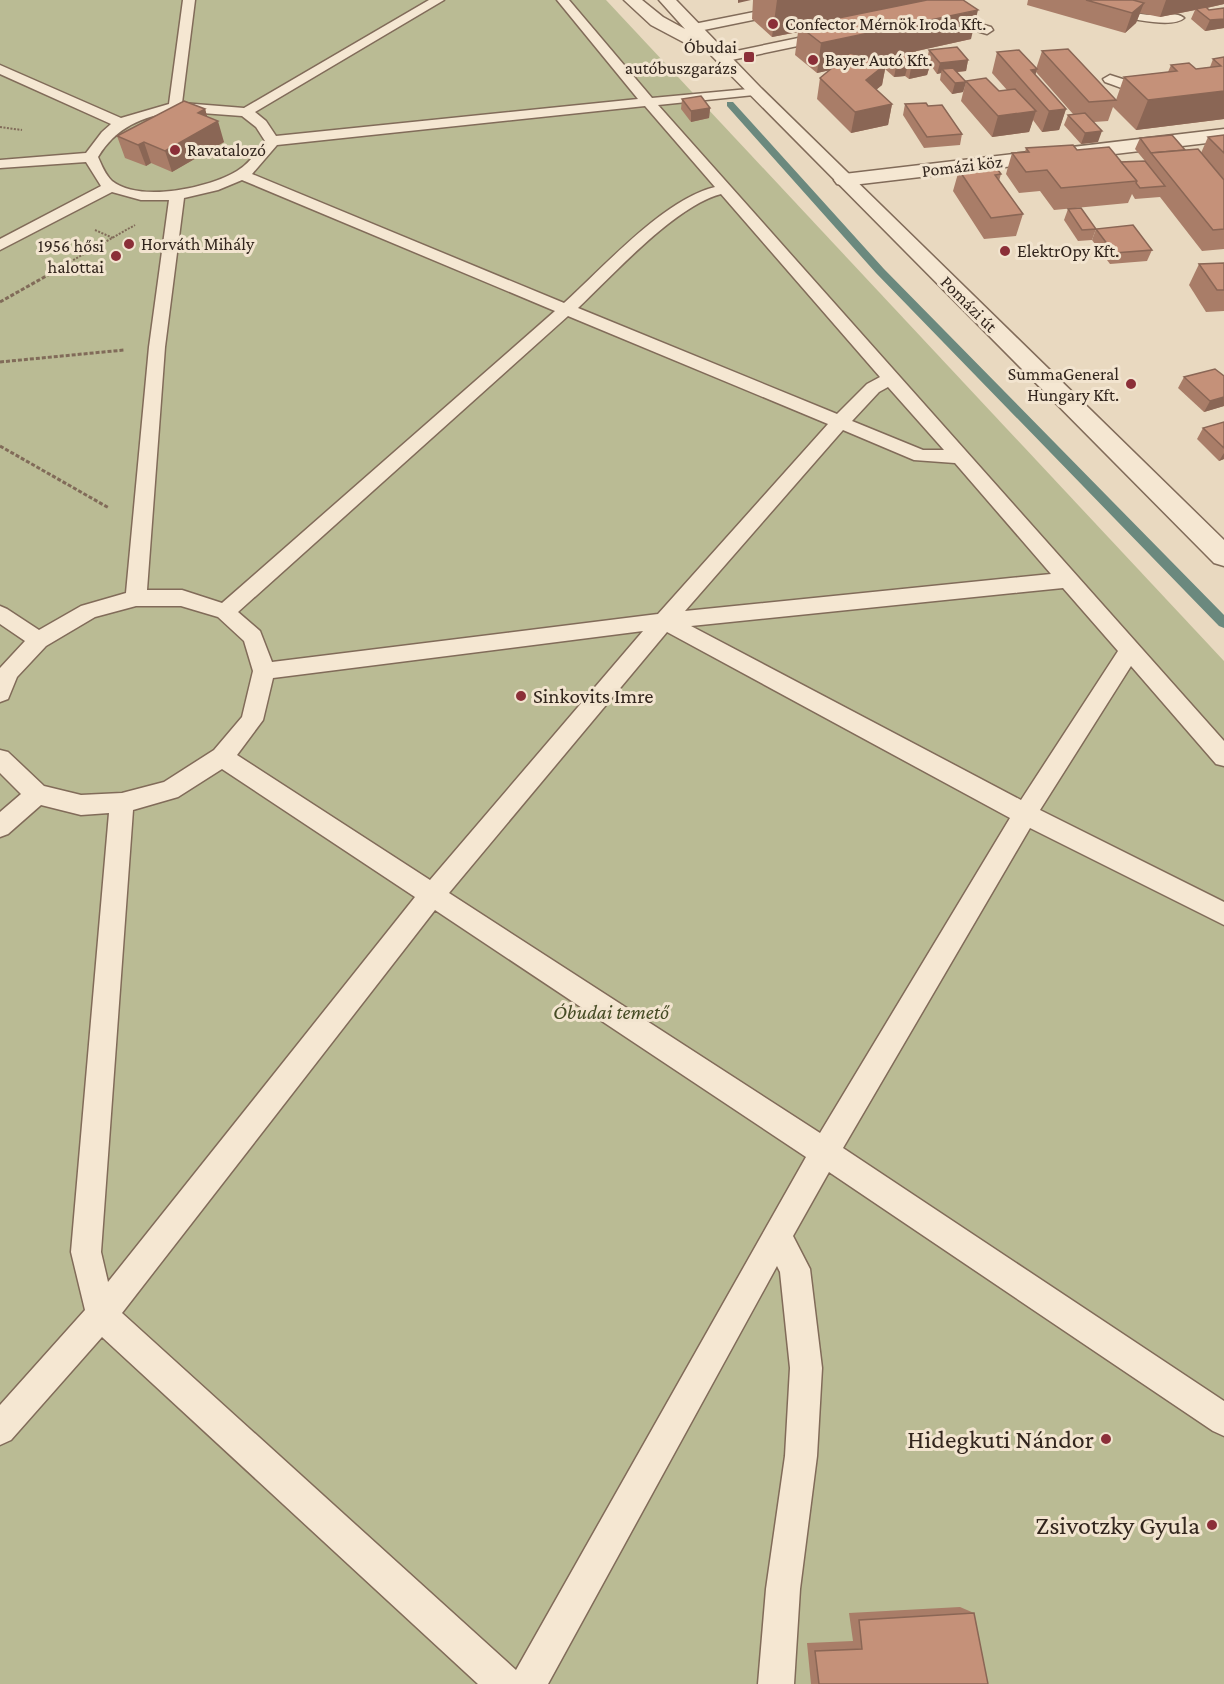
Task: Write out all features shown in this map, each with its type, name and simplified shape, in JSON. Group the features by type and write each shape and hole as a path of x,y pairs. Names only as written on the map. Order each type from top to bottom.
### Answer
{"street":[{"name":"Pomázi út","path":"632,0 657,21 676,33 718,54"},
{"name":"Pomázi út","path":"667,0 754,91 1224,556"},
{"name":"Pomázi köz","path":"844,180 1224,135"}],"lane":[{"path":"176,108 189,0"},
{"path":"438,0 246,112 176,108 149,112 121,123 100,140 91,157 97,172 111,187 176,205 241,175 260,158 272,141 648,104 754,91"},
{"path":"563,0 648,104 1224,757"},
{"path":"694,28 832,0"},
{"path":"1072,0 1150,19 1178,18"},
{"path":"932,14 987,30"},
{"path":"718,54 843,32"},
{"path":"0,69 121,123"},
{"path":"1110,79 1136,88 1168,88"},
{"path":"246,112 261,124 272,141"},
{"path":"0,164 91,157"},
{"path":"241,175 921,456 960,457"},
{"path":"0,245 111,187"},
{"path":"225,612 567,309 668,216 701,195 725,189"},
{"path":"136,598 157,347 176,205"},
{"path":"0,1429 101,1316 432,895 664,621 840,422 873,388 891,378"},
{"path":"264,671 664,621 1068,580"},
{"path":"0,693 8,673 39,640 88,611 136,598 182,598 225,612 253,637 264,671 252,720 222,757 170,790 122,803 81,805 37,794 0,759"},
{"path":"0,614 39,640"},
{"path":"664,621 1025,814 1224,914"},
{"path":"528,1684 824,1152 1025,814 1131,649"},
{"path":"222,757 824,1152 1224,1420"},
{"path":"0,827 37,794"},
{"path":"122,803 86,1252 101,1316 505,1684"},
{"path":"776,1684 783,1589 801,1456 806,1368 795,1269 777,1236"}],"path":[{"path":"0,303 146,219 176,205"},
{"path":"0,362 157,347"},
{"path":"0,446 142,526"}],"green space":[{"name":"Óbudai temető","path":"0,0 606,0 1224,661 1224,1684 0,1684"}],"building":[{"path":"927,0 963,0 978,10 821,43 799,26"},
{"path":"1086,0 1133,0 1144,3 1132,13"},
{"path":"1206,7 1209,10 1224,8 1224,19 1210,20 1196,9"},
{"path":"957,47 968,60 940,63 929,50"},
{"path":"1068,49 1116,100 1089,102 1042,51"},
{"path":"1019,50 1037,69 1031,70 1066,109 1049,111 997,52"},
{"path":"915,52 930,65 911,68 908,65 896,67 886,57"},
{"path":"850,53 886,64 866,80 892,104 855,112 820,78"},
{"path":"1224,57 1224,91 1148,100 1124,77 1177,71 1171,65 1189,63 1196,69 1221,66 1213,59"},
{"path":"953,68 966,82 955,83 942,69"},
{"path":"986,78 999,91 1015,89 1036,111 998,116 966,81"},
{"path":"701,96 710,108 691,111 682,99"},
{"path":"184,101 205,109 198,113 218,121 165,151 144,142 138,145 117,136"},
{"path":"926,103 928,106 942,105 962,134 927,137 905,104"},
{"path":"1085,113 1102,131 1085,133 1068,115"},
{"path":"1172,135 1185,150 1151,153 1140,138"},
{"path":"1224,135 1224,153 1208,137"},
{"path":"1073,145 1077,150 1109,147 1137,181 1061,188 1047,170 1026,172 1012,153 1029,152 1026,148"},
{"path":"1198,149 1224,180 1224,229 1213,230 1151,153"},
{"path":"1145,161 1165,186 1140,188 1121,162"},
{"path":"995,166 1001,174 995,175 1023,214 991,218 959,170"},
{"path":"1081,208 1096,229 1082,230 1068,209"},
{"path":"1133,225 1152,250 1114,253 1096,229"},
{"path":"1224,263 1224,290 1217,290 1199,264"},
{"path":"1215,369 1224,376 1224,397 1210,401 1184,377"},
{"path":"1224,422 1224,448 1203,428"},
{"path":"974,1613 988,1684 819,1684 815,1651 862,1649 859,1620"}],"waterway":[{"path":"730,104 880,271 1224,623"}],"place":[{"name":"Confector Mérnök Iroda Kft.","path":"773,24"},
{"name":"Óbudai autóbuszgarázs","path":"749,57"},
{"name":"Bayer Autó Kft.","path":"813,60"},
{"name":"Ravatalozó","path":"175,150"},
{"name":"Horváth Mihály","path":"129,244"},
{"name":"ElektrOpy Kft.","path":"1005,251"},
{"name":"1956 hősi halottai","path":"116,256"},
{"name":"SummaGeneral Hungary Kft.","path":"1131,384"},
{"name":"Sinkovits Imre","path":"521,696"},
{"name":"Hidegkuti Nándor","path":"1106,1439"},
{"name":"Zsivotzky Gyula","path":"1212,1525"}]}
